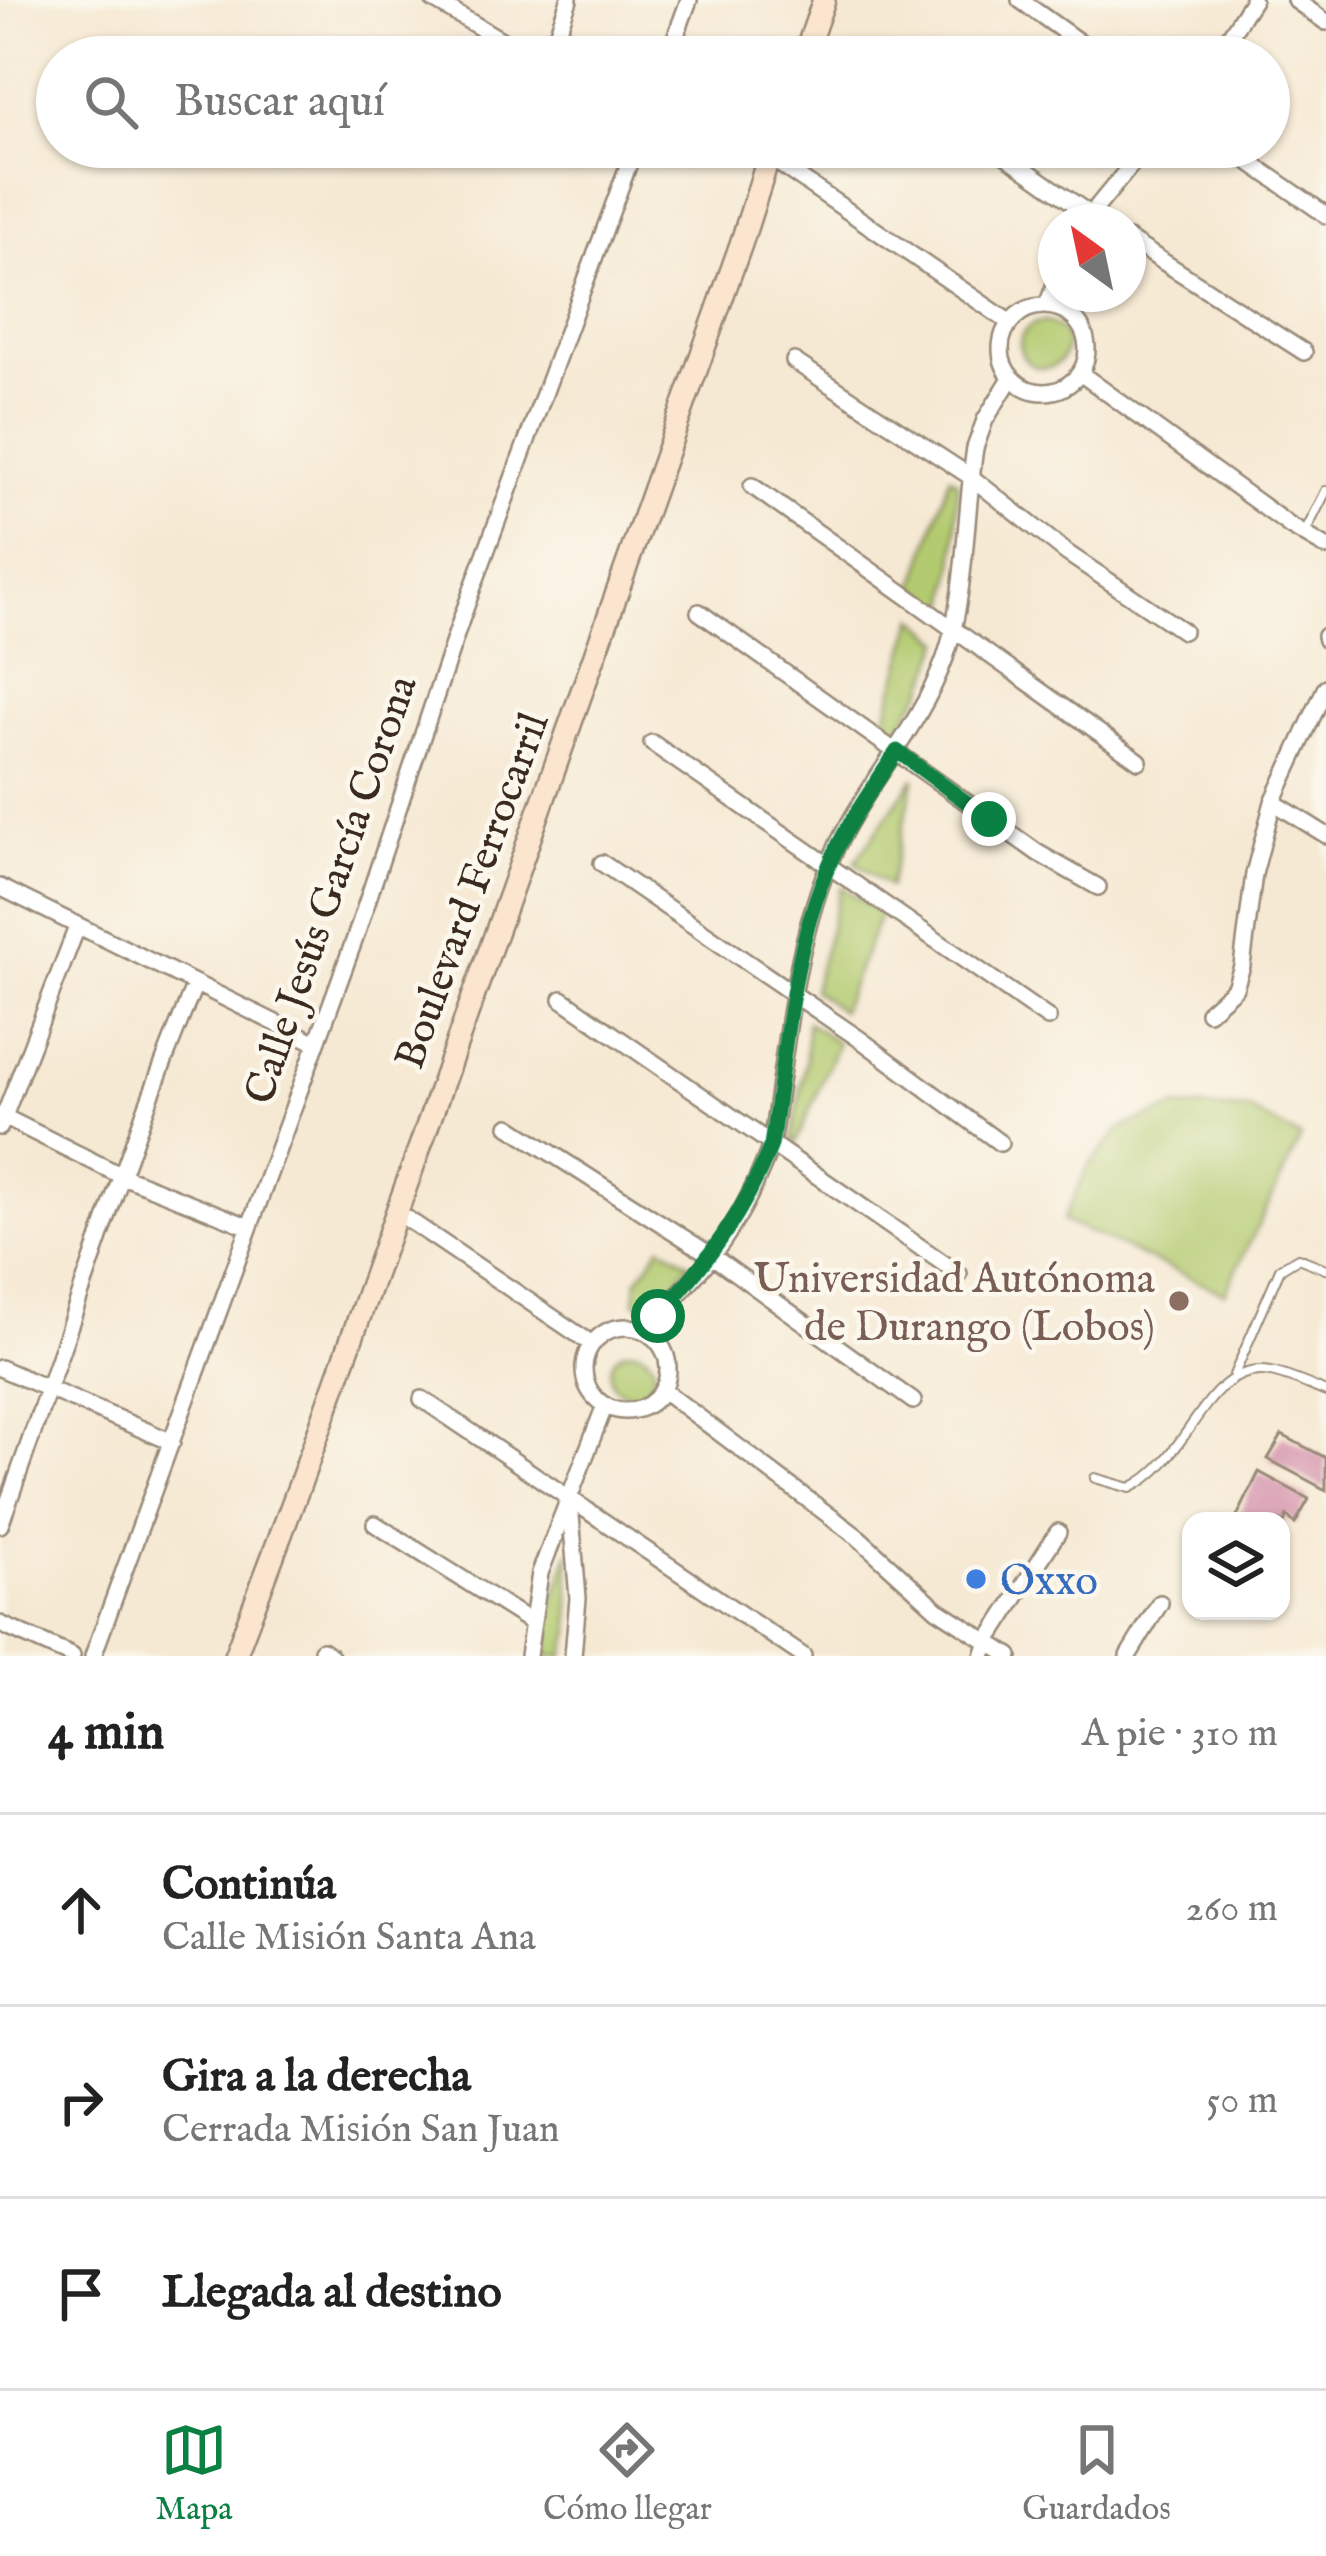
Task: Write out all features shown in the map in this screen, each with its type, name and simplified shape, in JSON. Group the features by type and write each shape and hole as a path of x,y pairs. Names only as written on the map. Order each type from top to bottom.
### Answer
{"main road":[{"path":"811,36 824,0"},
{"name":"Boulevard Ferrocarril","path":"235,1656 397,1212 765,168"}],"street":[{"path":"433,0 459,7 500,36"},
{"path":"556,36 569,0"},
{"path":"676,36 689,0"},
{"path":"1020,0 1071,36"},
{"path":"1230,36 1253,0"},
{"path":"1295,0 1326,22"},
{"name":"Calle Jesús García Corona","path":"93,1656 354,941 462,617 627,168"},
{"path":"794,168 1010,322"},
{"path":"1023,168 1072,204"},
{"path":"1103,204 1130,168"},
{"path":"1258,168 1326,215"},
{"path":"1146,251 1304,352"},
{"path":"1038,307 1010,322 1000,350 1011,378 1025,388 1054,392 1080,374 1088,348 1085,333 1067,312"},
{"path":"794,361 971,477 1067,553 1184,631"},
{"path":"1080,374 1326,547"},
{"path":"646,1331 712,1256 744,1208 771,1145 793,995 829,865 928,695 953,628 975,448 1011,378"},
{"path":"752,486 1139,761"},
{"path":"699,612 1022,842 1098,887"},
{"path":"1208,1012 1234,988 1242,966 1254,874 1273,802 1326,687"},
{"path":"652,743 1048,1018"},
{"path":"1273,802 1326,835"},
{"path":"602,863 1000,1143"},
{"path":"0,887 316,1043"},
{"path":"77,927 1,1120 247,1226"},
{"path":"0,1526 120,1175 195,984"},
{"path":"562,999 958,1274"},
{"path":"509,1126 712,1256 913,1401"},
{"path":"397,1212 592,1344"},
{"path":"616,1328 646,1331 666,1353 669,1368 664,1391 639,1410 624,1412 604,1405 587,1387 584,1372 592,1344 616,1328"},
{"path":"0,1368 172,1442"},
{"path":"664,1391 860,1538 986,1648 1010,1656"},
{"path":"422,1399 803,1656"},
{"path":"528,1656 540,1573 604,1405"},
{"path":"569,1498 579,1620 574,1656"},
{"path":"375,1524 531,1622"},
{"path":"986,1648 1058,1532"},
{"path":"1129,1656 1160,1603"},
{"path":"0,1624 72,1656"}],"lane":[{"path":"1297,530 1326,490"},
{"path":"1095,1478 1130,1488 1156,1473 1172,1458 1205,1405 1233,1377 1280,1269 1298,1258 1326,1268"},
{"path":"1233,1377 1271,1372 1326,1392"}],"green space":[{"path":"1043,322 1059,329 1066,345 1059,361 1043,368 1027,361 1020,345 1027,329"},
{"path":"950,476 957,481 956,548 948,608 915,586"},
{"path":"915,618 942,641 926,685 897,731 884,723"},
{"path":"915,777 889,887 855,862"},
{"path":"841,887 881,913 841,1011 813,990"},
{"path":"807,1022 838,1043 796,1143 792,1138 806,1061"},
{"path":"1176,1107 1249,1110 1301,1138 1225,1293 1063,1221 1087,1168 1121,1128"},
{"path":"661,1246 690,1263 652,1312 635,1302 637,1281"},
{"path":"632,1350 648,1356 654,1372 648,1388 632,1394 616,1388 610,1372 616,1356"},
{"path":"569,1551 571,1632 564,1656 547,1656 548,1623"}],"building":[{"path":"1282,1435 1326,1458 1326,1490 1268,1459"},
{"path":"1259,1472 1309,1499 1295,1524 1290,1512 1239,1512"}],"place":[{"name":"Universidad Autónoma de Durango (Lobos)","path":"1179,1301"},
{"name":"Oxxo","path":"976,1579"}],"route":[{"path":"658,1316 712,1256 744,1208 762,1169 771,1145 795,977 821,887 846,832 897,751 989,819"}]}
